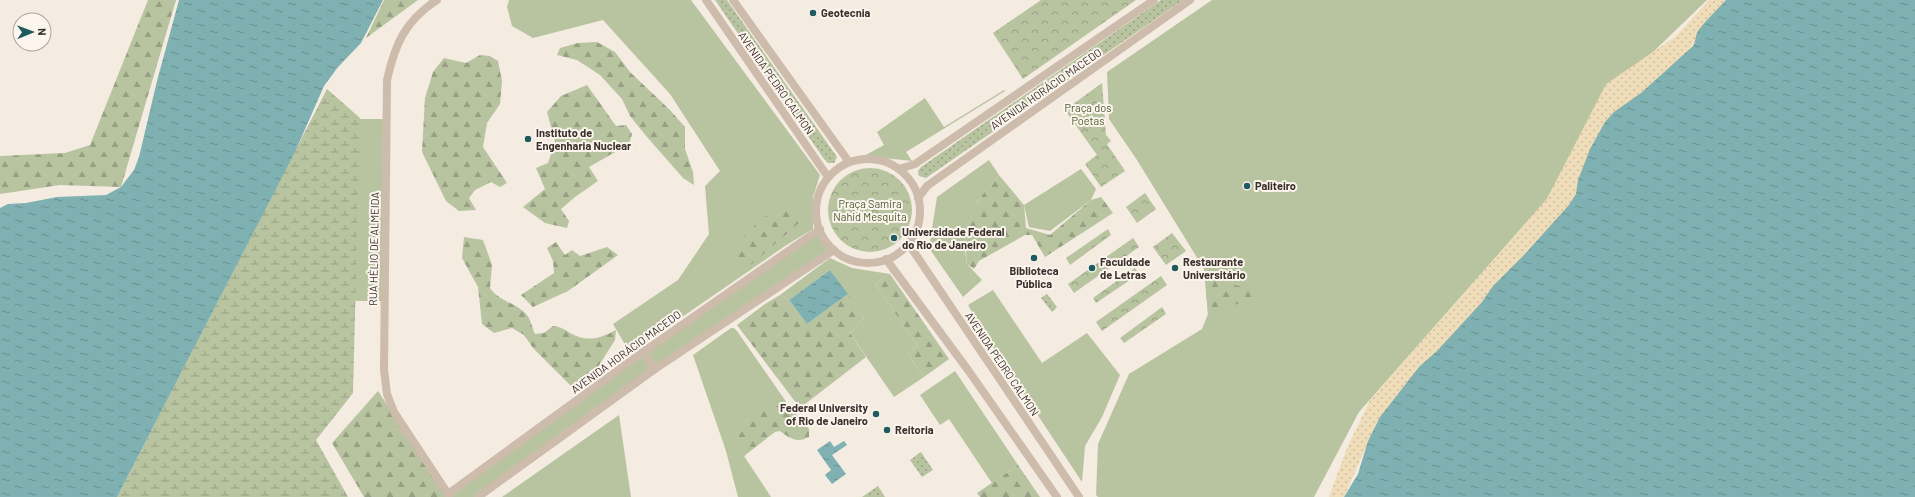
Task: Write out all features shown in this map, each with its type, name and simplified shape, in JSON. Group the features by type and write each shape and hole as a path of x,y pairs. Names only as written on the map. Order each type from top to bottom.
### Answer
{"street":[{"name":"RUA HÉLIO DE ALMEIDA","path":"437,0 418,16 399,40 393,53 387,80 384,370 387,394 394,412 449,496"},
{"name":"AVENIDA PEDRO CALMON","path":"706,0 828,178"},
{"name":"AVENIDA PEDRO CALMON","path":"733,0 849,162"},
{"name":"AVENIDA HORÁCIO MACEDO","path":"899,169 915,164 1154,0"},
{"name":"AVENIDA HORÁCIO MACEDO","path":"918,198 927,186 1190,0"},
{"path":"874,159 899,169 912,183 918,198 920,214 916,229 908,243 898,253 886,260 872,263 859,262 846,258 834,250 820,229 817,216 817,202 821,189 828,178 836,170 849,162 874,159"},
{"name":"AVENIDA HORÁCIO MACEDO","path":"449,496 643,352 820,229"},
{"name":"AVENIDA PEDRO CALMON","path":"908,243 1079,497"},
{"path":"478,497 656,369 834,250"},
{"path":"886,260 968,370 1057,497"},
{"path":"643,352 656,369"}],"green space":[{"path":"148,0 176,0 121,187 60,185 0,194 0,156 65,153 90,145"},
{"path":"384,0 418,0 366,38"},
{"path":"509,0 691,0 820,175 813,197 813,229 785,246 630,353 613,324 678,280 709,234 705,186 720,171 670,94 603,20 533,38 512,26 507,7"},
{"path":"715,0 727,0 837,157 834,163 828,163 824,159"},
{"path":"1041,0 1136,0 1023,79 993,33"},
{"path":"1161,0 1183,0 926,178 919,176 918,171 921,167"},
{"path":"1212,0 1707,0 1594,109 1547,199 1359,412 1314,497 1098,497 1096,495 1098,444 1129,374 1202,329 1208,314 1204,269 1137,160 1109,119 1107,72"},
{"path":"597,42 615,52 630,72 670,110 685,127 685,149 693,172 694,185 683,178 647,137 630,116 622,99 600,75 577,60 557,55 560,48 578,43"},
{"path":"480,55 490,56 498,61 502,81 500,104 487,123 483,147 507,183 500,187 491,182 475,190 469,198 476,210 459,211 446,201 422,152 425,98 433,72 444,58 466,63"},
{"name":"Praça dos Poetas","path":"1102,83 1106,135 1111,141 1107,144 1125,171 1101,187 1085,164 1097,155 1065,110"},
{"path":"587,85 616,126 626,125 632,134 629,144 589,167 598,181 561,209 569,221 567,228 545,223 523,207 545,189 536,168 548,163 555,142 547,112 561,96"},
{"path":"327,89 360,118 353,393 316,440 348,497 117,497"},
{"path":"1004,90 1005,91 906,152 912,161 864,156 884,145 877,132 925,98 944,127"},
{"path":"356,119 383,119 382,301 355,301"},
{"path":"989,160 999,175 978,201 971,218 965,251 967,264 982,280 963,297 929,248 937,197"},
{"name":"Praça Samira Nahid Mesquita","path":"862,168 878,168 894,175 905,186 912,202 912,218 909,226 900,240 894,245 878,252 862,252 846,245 835,234 828,218 828,202 835,186 846,175"},
{"path":"1081,169 1096,189 1091,200 1050,231 1029,227 1024,205"},
{"path":"999,175 1024,205 1026,228 1050,235 1091,200 1101,197 1113,213 1045,257 1032,235 1025,235 979,261 974,269 967,264 966,256 968,231 972,214 979,200"},
{"path":"1145,193 1156,209 1137,223 1126,207"},
{"path":"790,204 800,222 745,270 732,249 758,222 773,211"},
{"path":"820,229 834,250 655,369 478,497 450,497 643,352"},
{"path":"1108,229 1111,235 1070,265 1066,258"},
{"path":"1172,233 1186,251 1166,265 1153,247"},
{"path":"464,237 483,240 492,265 490,288 499,297 517,307 528,316 535,334 544,333 553,326 562,328 576,336 588,339 599,337 616,330 615,340 593,375 573,388 533,348 524,335 512,328 494,333 482,324 478,287 462,258"},
{"path":"1133,238 1139,247 1074,293 1068,284"},
{"path":"556,242 565,255 572,250 580,256 607,247 618,255 568,291 533,307 521,295 554,273 553,261 547,248"},
{"path":"830,258 852,268 890,274 875,284 918,346 908,354 924,377 894,397 850,333 864,318 830,270 789,300 780,295"},
{"path":"1135,268 1139,274 1096,303 1093,298"},
{"path":"890,274 949,359 924,377 908,354 918,346 875,284"},
{"path":"1161,276 1167,285 1102,331 1096,322"},
{"path":"1205,278 1269,293 1208,314"},
{"path":"993,290 1042,363 1087,333 1120,375 1102,417 1085,446 1082,482 992,346 968,305"},
{"path":"848,294 864,318 850,333 866,357 800,408 737,325 765,304 780,295 789,300 807,324"},
{"path":"1047,294 1057,307 1052,312 1041,298"},
{"path":"1162,307 1166,314 1124,343 1120,338"},
{"path":"731,328 734,328 737,331 787,403 746,420 737,432 744,456 771,497 738,497 726,451 693,355"},
{"path":"955,371 1018,465 992,483 949,419 940,425 920,395"},
{"path":"378,391 448,497 364,497 332,443"},
{"path":"787,403 809,429 809,437 797,440 780,431 775,432 744,456 737,435 739,427 744,422 758,414"},
{"path":"619,415 631,497 502,497"},
{"path":"921,452 933,470 922,477 910,460"},
{"path":"1018,465 1040,497 980,497 977,493"},
{"path":"878,486 885,497 862,497"}],"sand":[{"path":"1709,0 1728,0 1712,16 1683,58 1593,156 1566,216 1377,422 1344,497 1329,497 1347,448 1370,400 1547,199 1606,84 1675,37"}],"water":[{"path":"179,0 383,0 361,43 338,67 324,86 295,152 117,497 0,497 0,208 8,204 26,203 57,197 106,195 121,187 134,170 139,157 157,81"},
{"path":"1726,0 1915,0 1915,497 1344,497 1358,474 1368,441 1380,417 1419,367 1437,351 1482,302 1493,286 1523,256 1569,205 1576,194 1578,180 1590,149 1605,122 1614,112 1641,93 1693,46 1698,31"},
{"path":"830,270 848,294 807,324 789,300"},
{"path":"830,441 834,447 844,441 847,445 832,455 846,474 832,484 825,475 831,470 817,450"}],"place":[{"name":"Geotecnia","path":"813,13"},
{"name":"Instituto de Engenharia Nuclear","path":"528,139"},
{"name":"Paliteiro","path":"1247,186"},
{"name":"Universidade Federal do Rio de Janeiro","path":"894,238"},
{"name":"Biblioteca Pública","path":"1034,258"},
{"name":"Faculdade de Letras","path":"1092,268"},
{"name":"Restaurante Universitário","path":"1175,268"},
{"name":"Federal University of Rio de Janeiro","path":"876,414"},
{"name":"Reitoria","path":"887,430"}]}
